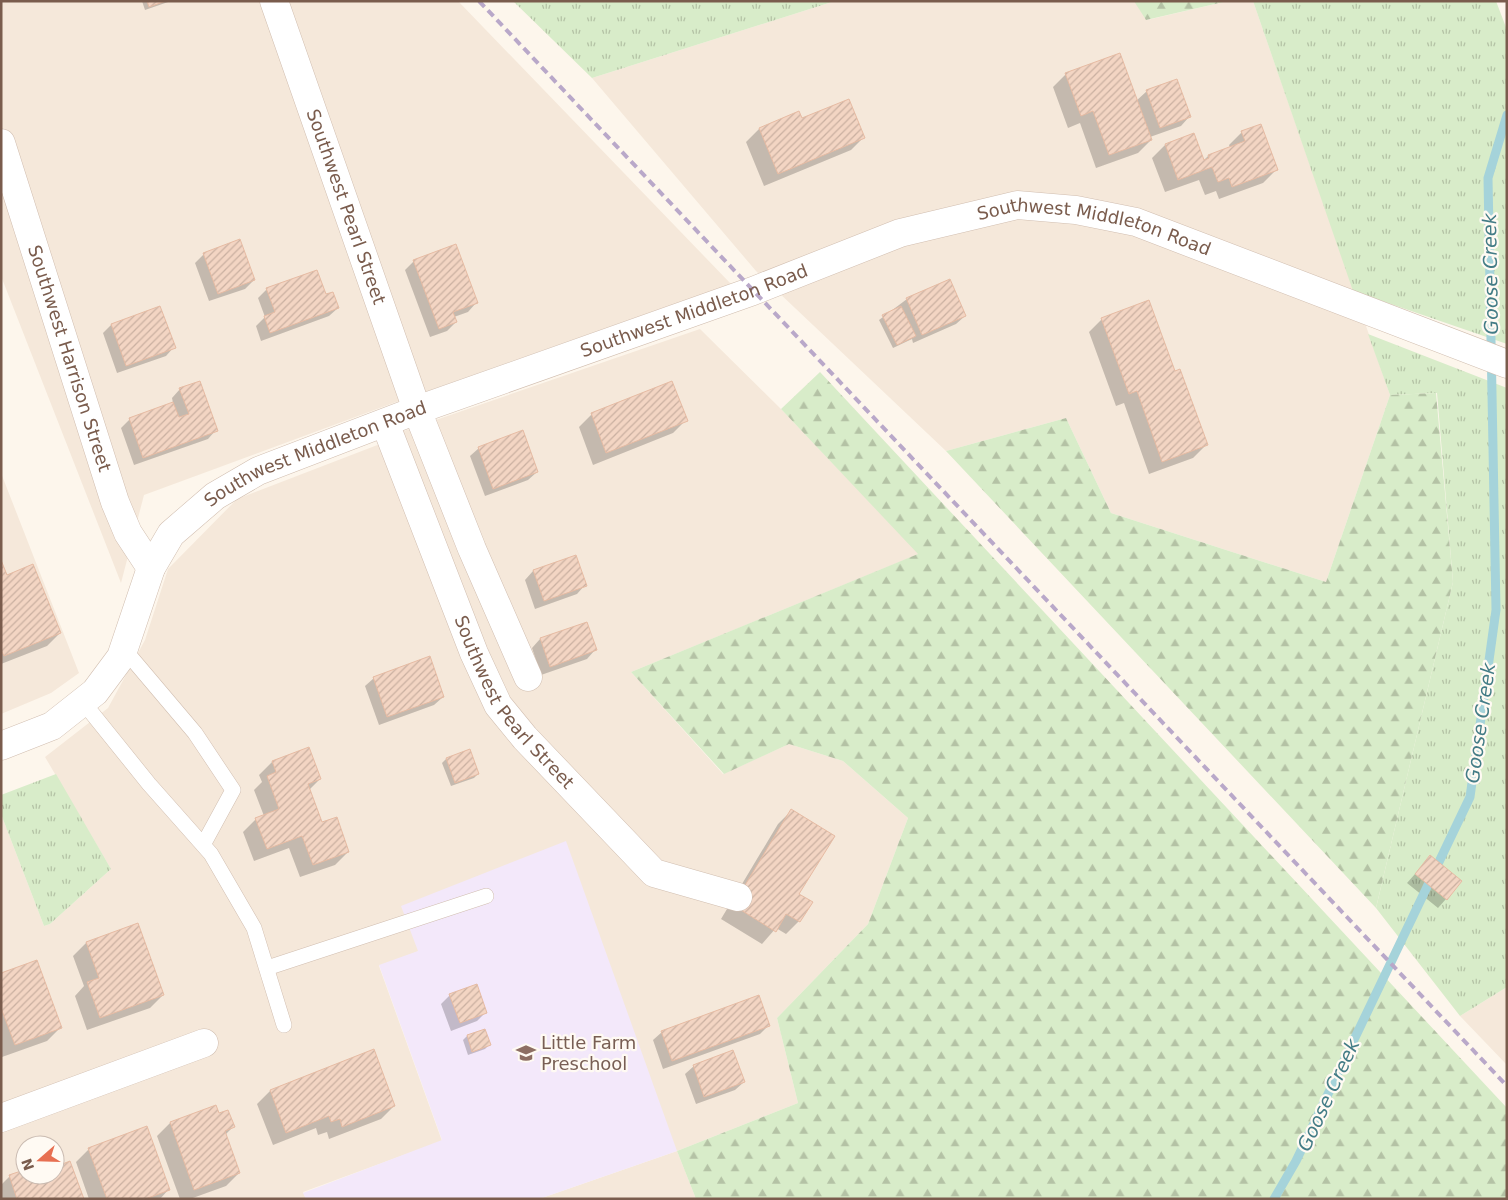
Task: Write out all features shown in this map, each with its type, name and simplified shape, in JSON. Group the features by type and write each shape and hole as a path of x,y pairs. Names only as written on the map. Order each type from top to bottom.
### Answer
{"street":[{"name":"Southwest Pearl Street","path":"274,1 417,410 472,548 528,678"},
{"name":"Southwest Harrison Street","path":"1,143 115,502 128,533 151,568"},
{"name":"Southwest Middleton Road","path":"1,746 52,726 95,692 123,650 151,568 171,534 215,496 258,471 417,410 753,291 900,233 1017,205 1076,210 1136,222 1507,364"},
{"name":"Southwest Pearl Street","path":"384,423 474,653 498,705 526,738 654,873 738,897"},
{"path":"1,1118 204,1043"}],"lane":[{"path":"123,650 130,655 195,733 234,790 203,845"},
{"path":"83,702 148,784 211,854 254,928 284,1024"},
{"path":"267,968 486,896"}],"shaded area":[{"path":"1,1 458,1 731,284 396,402 144,495 121,583 1,276"},
{"path":"835,1 1134,1 1147,20 1228,1 1253,1 1390,395 1326,582 1111,513 1066,418 946,451 756,271 592,78"},
{"path":"700,329 781,409 919,554 631,672 723,774 789,744 843,761 908,818 868,924 777,1018 798,1103 677,1151 419,951 379,966 442,1141 303,1192 306,1199 1,1199 1,814 44,926 50,924 111,869 45,757 108,708 145,640 168,569 237,499 380,444 395,434"},
{"path":"1,473 79,673 51,693 1,714"},
{"name":"Little Farm Preschool","path":"566,841 677,1151 539,1199 306,1199 303,1193 442,1140 379,965 418,951 401,906"},
{"path":"1507,987 1507,1065 1460,1016"},
{"path":"677,1151 696,1199 539,1199"}],"green space":[{"path":"513,1 835,1 592,78"},
{"path":"1134,1 1228,1 1146,20"},
{"path":"1253,1 1496,1 1507,30 1507,344 1353,291"},
{"path":"1368,334 1507,388 1507,987 1460,1016 1376,908 1453,582 1437,393 1390,395"},
{"path":"820,372 1507,1108 1507,1199 696,1199 677,1151 798,1103 777,1018 868,924 908,818 843,761 789,744 724,774 631,672 918,554 781,409"},
{"path":"1436,393 1453,582 1376,908 946,451 1066,418 1111,513 1326,582 1390,395"},
{"path":"56,774 111,869 50,924 44,926 1,814 1,795"}],"building":[{"path":"147,1 166,1 149,7"},
{"path":"1120,53 1152,140 1109,155 1093,111 1081,116 1065,73"},
{"path":"1177,79 1191,117 1160,128 1146,90"},
{"path":"849,99 865,138 778,174 759,128 799,111 802,118"},
{"path":"1261,124 1278,170 1232,187 1229,178 1218,182 1212,167 1178,180 1165,144 1194,133 1204,160 1209,158 1208,155 1245,141 1241,131"},
{"path":"240,239 255,280 218,294 203,253"},
{"path":"456,244 478,303 453,312 457,322 439,329 413,260"},
{"path":"317,270 326,294 333,292 339,308 270,333 264,316 275,312 266,288"},
{"path":"950,279 966,316 922,335 906,298"},
{"path":"1149,300 1175,371 1180,369 1208,445 1162,462 1137,391 1129,394 1101,318"},
{"path":"160,306 176,348 126,366 111,324"},
{"path":"901,306 916,336 897,345 882,315"},
{"path":"200,381 218,431 143,458 129,418 173,402 179,417 189,414 179,388"},
{"path":"672,381 688,421 606,453 591,413"},
{"path":"523,430 538,472 493,489 478,447"},
{"path":"576,555 587,586 544,601 533,570"},
{"path":"1,560 7,575 33,564 61,633 4,656 1,650"},
{"path":"587,622 597,650 550,667 540,638"},
{"path":"430,656 444,697 387,717 373,677"},
{"path":"309,747 321,779 308,784 322,822 337,817 349,852 313,865 302,836 267,849 255,818 279,809 267,776 276,772 272,761"},
{"path":"470,749 479,774 455,783 446,758"},
{"path":"791,809 835,836 799,894 813,902 800,922 786,914 776,932 733,905"},
{"path":"1430,855 1462,881 1447,900 1415,874"},
{"path":"138,923 164,995 100,1018 87,982 99,978 86,942"},
{"path":"37,960 62,1028 15,1045 1,1008 1,973"},
{"path":"477,984 487,1013 460,1023 449,994"},
{"path":"759,995 770,1026 672,1061 661,1031"},
{"path":"485,1029 491,1045 472,1052 467,1035"},
{"path":"374,1049 395,1106 342,1127 340,1119 331,1122 329,1116 286,1133 270,1090"},
{"path":"733,1050 745,1082 704,1097 693,1065"},
{"path":"216,1105 219,1113 228,1110 235,1127 225,1131 240,1173 194,1190 170,1122"},
{"path":"147,1126 170,1190 145,1199 107,1199 88,1148"},
{"path":"70,1161 84,1199 17,1199 9,1175 15,1173 15,1185 65,1185 65,1163"}],"waterway":[{"name":"Goose Creek","path":"1274,1199 1296,1161 1470,797 1496,610 1488,178 1507,115"}],"railway":[{"path":"479,1 1507,1086"}],"place":[{"name":"Little Farm Preschool","path":"526,1053"}]}
